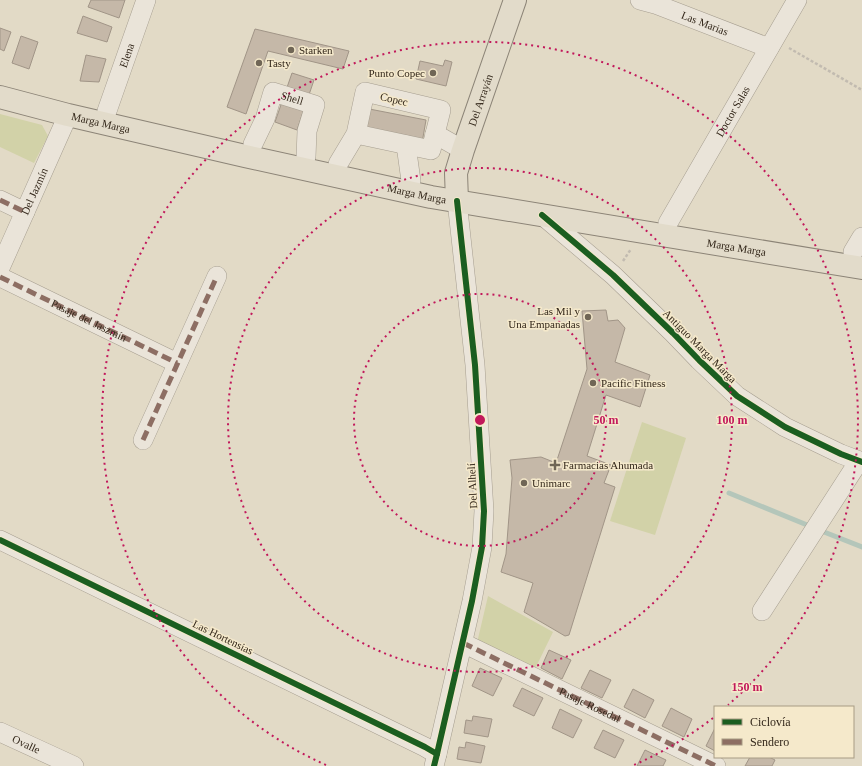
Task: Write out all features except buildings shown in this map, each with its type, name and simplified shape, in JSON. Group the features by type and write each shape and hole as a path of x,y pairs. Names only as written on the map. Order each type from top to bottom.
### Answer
{"main road":[{"name":"Del Arrayán","path":"456,195 456,173 514,0"},
{"name":"Marga Marga","path":"0,84 226,141 253,144 411,181 456,195 542,216 860,253"},
{"name":"Marga Marga","path":"0,97 68,115 237,155 431,197 456,195 668,223 860,253"}],"street":[{"name":"Elena","path":"107,111 146,0"},
{"name":"Las Marias","path":"640,0 769,48"},
{"name":"Doctor Salas","path":"668,223 797,0"},
{"name":"Shell","path":"253,144 265,119 273,92 315,105 307,131 306,157"},
{"name":"Copec","path":"338,164 356,134 365,92 441,110 430,150 356,134"},
{"name":"Del Jazmín","path":"0,268 68,115"},
{"path":"435,134 463,150"},
{"path":"406,145 411,181"},
{"name":"Del Alhelí","path":"436,760 472,601 482,547 484,511 475,365 456,195"},
{"path":"0,200 25,212"},
{"name":"Antiguo Marga Marga","path":"542,216 613,275 737,396 785,427 861,462"},
{"path":"143,440 217,276"},
{"name":"Pasaje del Jaszmín","path":"0,277 177,363"},
{"path":"762,611 861,462"},
{"name":"Las Hortensias","path":"0,540 425,747 436,760"},
{"name":"Pasaje Rosedal","path":"463,643 716,766"},
{"name":"Ovalle","path":"0,732 74,766"}],"path":[{"path":"769,48 788,47 862,90"}],"green space":[{"path":"0,114 42,125 48,136 34,163 0,147"},
{"path":"642,422 686,438 655,535 610,521"},
{"path":"488,596 553,632 535,669 477,643"}],"waterway":[{"path":"729,493 812,527"},
{"path":"819,530 862,547"}],"marked path":[{"path":"0,200 25,212"},
{"path":"143,440 217,276"},
{"path":"0,277 177,363"},
{"path":"463,643 716,766"}],"cycle path":[{"path":"434,766 472,601 482,547 484,511 475,365 457,201"},
{"path":"542,215 613,275 737,396 785,427 841,454 862,462"},
{"path":"0,540 437,754"}],"place":[{"name":"Starken","path":"291,50"},
{"name":"Tasty","path":"259,63"},
{"name":"Punto Copec","path":"433,73"},
{"name":"Las Mil y Una Empanadas","path":"588,317"},
{"name":"Pacific Fitness","path":"593,383"},
{"name":"Farmacias Ahumada","path":"555,465"},
{"name":"Unimarc","path":"524,483"}]}
